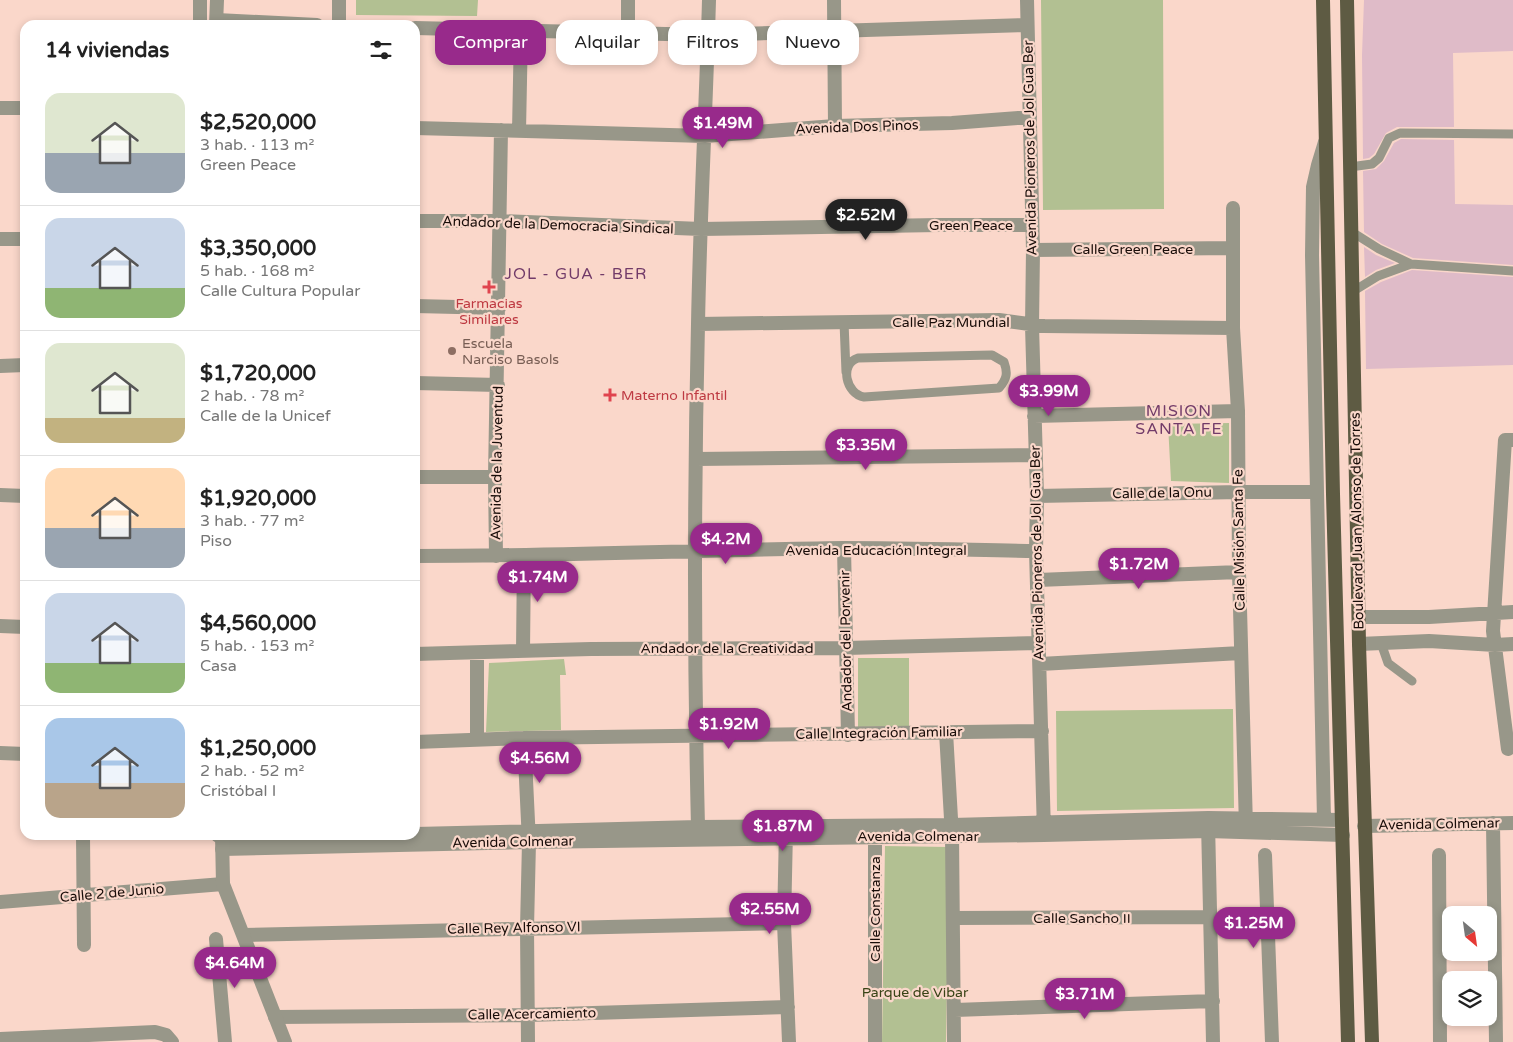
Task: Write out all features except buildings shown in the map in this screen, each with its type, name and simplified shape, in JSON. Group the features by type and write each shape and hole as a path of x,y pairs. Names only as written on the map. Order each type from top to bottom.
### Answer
{"main road":[{"name":"Boulevard Juan Alonso de Torres","path":"1323,0 1348,1042"},
{"name":"Boulevard Juan Alonso de Torres","path":"1347,0 1359,644 1372,1042"}],"street":[{"path":"200,0 200,20"},
{"path":"216,20 217,0"},
{"path":"339,0 339,20"},
{"path":"628,0 628,20"},
{"path":"708,20 709,0"},
{"path":"833,20 834,0"},
{"name":"Avenida Pioneros de Jol Gua Ber","path":"1027,0 1032,225 1032,326 1037,496 1036,551 1044,829"},
{"path":"859,30 1028,25"},
{"path":"420,28 435,28"},
{"path":"519,130 520,65"},
{"path":"698,828 695,648 696,459 698,324 707,65"},
{"path":"834,65 835,126"},
{"path":"0,108 20,108"},
{"name":"Avenida Dos Pinos","path":"420,128 705,136 835,126 952,124 1030,117"},
{"name":"Avenida de la Juventud","path":"496,556 495,477 501,130"},
{"path":"1324,820 1312,312 1312,212 1318,164 1326,139"},
{"name":"Calle Misión Santa Fe","path":"1233,208 1233,328 1238,411 1239,572 1246,825"},
{"name":"Andador de la Democracia Sindical","path":"420,221 500,221 701,229"},
{"name":"Green Peace","path":"701,229 1032,225"},
{"path":"0,239 20,239"},
{"name":"Calle Green Peace","path":"1032,250 1233,248"},
{"path":"420,306 499,308"},
{"name":"Calle Paz Mundial","path":"698,324 1000,320 1032,326 1233,328"},
{"path":"0,366 20,365"},
{"path":"420,383 498,385"},
{"path":"1034,416 1238,411"},
{"path":"1508,749 1495,645 1494,614 1505,440 1513,440"},
{"path":"696,459 1035,455"},
{"path":"420,476 495,477"},
{"name":"Calle de la Onu","path":"1037,496 1317,492"},
{"path":"0,495 20,496"},
{"name":"Avenida Educación Integral","path":"420,556 844,548 1036,551"},
{"name":"Andador del Porvenir","path":"844,548 848,735"},
{"path":"523,651 524,555"},
{"path":"1038,580 1239,572"},
{"path":"1359,617 1429,617 1513,612"},
{"path":"0,626 20,627"},
{"path":"1359,644 1429,642 1513,644"},
{"name":"Andador de la Creatividad","path":"420,654 695,648 846,648 1039,643"},
{"path":"476,653 477,740"},
{"path":"1040,664 1241,653"},
{"name":"Calle Integración Familiar","path":"420,742 524,738 1042,731"},
{"path":"946,732 952,831 954,1042"},
{"path":"524,738 528,836 528,1042"},
{"path":"0,753 20,754"},
{"name":"Avenida Colmenar","path":"1246,825 1342,820"},
{"path":"1493,823 1496,1042"},
{"name":"Avenida Colmenar","path":"1364,826 1513,823"},
{"path":"1208,824 1213,1042"},
{"name":"Avenida Colmenar","path":"420,837 952,831 1208,824 1246,825 1343,835"},
{"name":"Avenida Colmenar","path":"420,834 528,836 698,828 875,836 952,831"},
{"path":"786,832 784,923 789,1042"},
{"name":"Calle Constanza","path":"875,836 875,1042"},
{"path":"83,840 84,946"},
{"path":"221,840 224,884 285,1042"},
{"path":"1439,854 1440,1042"},
{"path":"1265,855 1272,1042"},
{"name":"Calle 2 de Junio","path":"0,902 224,884"},
{"name":"Calle Sancho II","path":"954,918 1211,917"},
{"name":"Calle Rey Alfonso VI","path":"244,935 784,923"},
{"path":"216,939 225,1042"},
{"path":"955,1010 1213,1001"},
{"name":"Calle Acercamiento","path":"275,1017 528,1015 788,1007"},
{"path":"0,1039 156,1032 166,1035 172,1042"}],"lane":[{"path":"1350,166 1372,164 1379,158 1389,138 1400,133 1513,134"},
{"path":"1352,232 1380,249 1411,264 1513,271"},
{"path":"1352,292 1378,276 1411,264"},
{"path":"844,322 846,374 851,390 858,396 999,388 1006,380 1007,371 1004,362 992,354 858,358 852,362 846,374"},
{"path":"1381,644 1388,663 1412,682"}],"green space":[{"path":"356,0 478,0 477,16 356,15"},
{"path":"1041,0 1163,0 1164,209 1043,210"},
{"path":"1229,423 1229,483 1171,481 1168,424"},
{"path":"858,658 909,658 909,726 858,727"},
{"path":"564,659 566,675 560,675 561,730 486,732 489,663"},
{"path":"1233,709 1234,808 1057,811 1056,711"},
{"name":"Parque de Vibar","path":"885,846 949,847 946,1042 882,1042"}],"place":[{"name":"Farmacias Similares","path":"489,287"},
{"name":"Escuela Narciso Basols","path":"452,351"},
{"name":"Materno Infantil","path":"610,395"}],"district":[{"name":"JOL - GUA - BER","path":"576,274"},
{"name":"MISION SANTA FE","path":"1179,420"}]}
